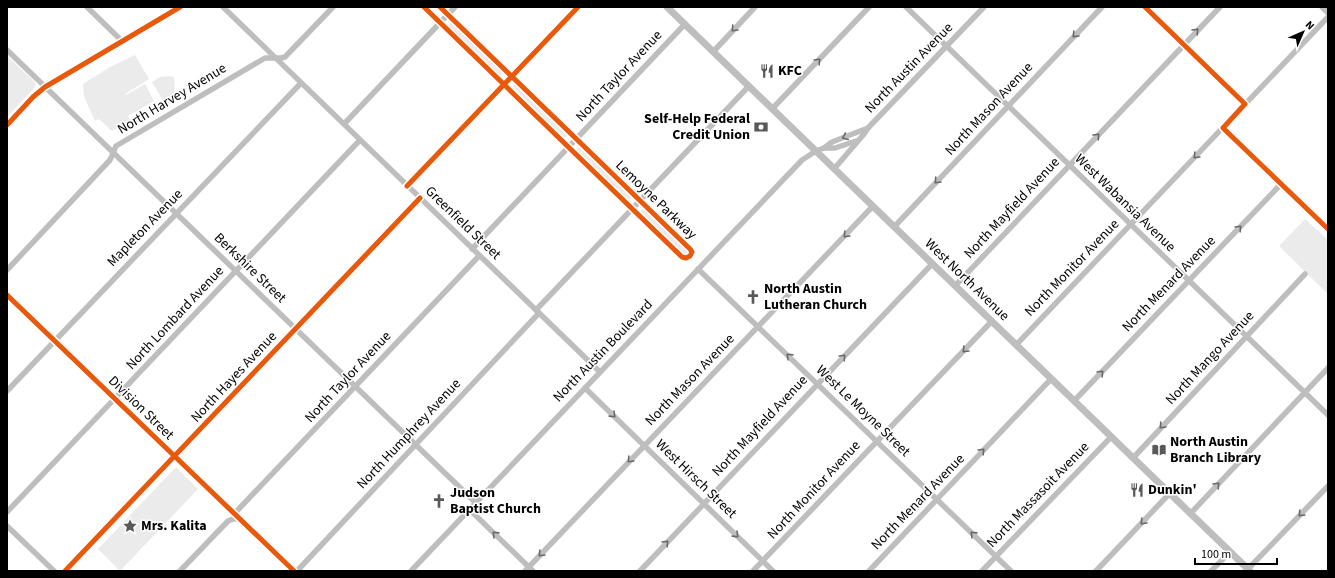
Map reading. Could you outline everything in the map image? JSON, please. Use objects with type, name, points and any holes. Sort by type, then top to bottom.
[{"type":"main road","name":"West North Avenue","points":[[667,7],[1249,570]]},
{"type":"street","points":[[87,7],[122,41]]},
{"type":"street","points":[[7,125],[33,97],[46,87],[180,7]]},
{"type":"street","name":"Greenfield Street","points":[[222,7],[600,372]]},
{"type":"street","name":"North Harvey Avenue","points":[[7,270],[110,160],[116,146],[265,58],[285,57],[333,7]]},
{"type":"street","name":"Lemoyne Parkway","points":[[424,7],[682,257],[686,258],[690,256],[692,252],[690,249],[440,7]]},
{"type":"street","points":[[344,124],[455,7]]},
{"type":"street","points":[[407,186],[578,7]]},
{"type":"street","points":[[713,52],[755,7]]},
{"type":"street","points":[[772,109],[870,7]]},
{"type":"street","name":"West Wabansia Avenue","points":[[906,7],[1328,415]]},
{"type":"street","name":"North Austin Avenue","points":[[834,169],[868,128],[984,7]]},
{"type":"street","name":"North Mason Avenue","points":[[894,227],[1102,7]]},
{"type":"street","points":[[1145,7],[1245,104]]},
{"type":"street","name":"North Mayfield Avenue","points":[[955,286],[1220,7]]},
{"type":"street","points":[[1322,7],[1328,13]]},
{"type":"street","name":"North Monitor Avenue","points":[[1016,345],[1328,17]]},
{"type":"street","name":"North Taylor Avenue","points":[[472,248],[685,24]]},
{"type":"street","name":"Berkshire Street","points":[[7,50],[476,502]]},
{"type":"street","name":"Mapleton Avenue","points":[[7,391],[301,83]]},
{"type":"street","name":"North Humphrey Avenue","points":[[295,571],[416,444],[633,208],[749,86]]},
{"type":"street","name":"North Austin Avenue","points":[[816,152],[832,142],[868,128]]},
{"type":"street","points":[[1223,128],[1328,229]]},
{"type":"street","name":"North Lombard Avenue","points":[[7,512],[360,140]]},
{"type":"street","name":"North Austin Avenue","points":[[824,148],[835,148],[858,140]]},
{"type":"street","name":"North Austin Boulevard","points":[[411,571],[802,160],[816,152]]},
{"type":"street","name":"North Menard Avenue","points":[[1074,401],[1281,184]]},
{"type":"street","name":"North Hayes Avenue","points":[[65,571],[420,198]]},
{"type":"street","name":"North Mason Avenue","points":[[529,570],[644,446],[873,206]]},
{"type":"street","name":"North Taylor Avenue","points":[[234,514],[479,256]]},
{"type":"street","name":"North Mayfield Avenue","points":[[640,571],[932,264]]},
{"type":"street","name":"West Le Moyne Street","points":[[698,269],[1011,571]]},
{"type":"street","name":"North Mango Avenue","points":[[1132,458],[1305,274]]},
{"type":"street","name":"Division Street","points":[[7,295],[239,519],[295,571]]},
{"type":"street","name":"North Monitor Avenue","points":[[754,571],[876,441],[992,321]]},
{"type":"street","points":[[1190,514],[1328,368]]},
{"type":"street","name":"North Menard Avenue","points":[[869,571],[1051,379]]},
{"type":"street","name":"West Hirsch Street","points":[[585,388],[773,571]]},
{"type":"street","name":"North Massasoit Avenue","points":[[982,571],[1111,436]]},
{"type":"street","points":[[1249,570],[1328,486]]},
{"type":"street","points":[[1096,571],[1170,493]]},
{"type":"street","points":[[469,509],[529,570]]},
{"type":"street","points":[[180,571],[228,520],[239,519]]},
{"type":"street","points":[[7,526],[54,571]]},
{"type":"street","points":[[1211,571],[1230,552]]},
{"type":"shaded area","points":[[452,21],[505,72],[500,77],[448,26]]},
{"type":"shaded area","points":[[135,55],[149,79],[125,94],[126,95],[145,84],[154,101],[128,116],[130,120],[112,131],[99,119],[95,121],[84,96],[83,84],[110,67]]},
{"type":"shaded area","points":[[7,56],[34,81],[36,85],[7,117]]},
{"type":"shaded area","points":[[160,77],[174,77],[175,87],[173,96],[169,102],[162,99],[152,82]]},
{"type":"shaded area","points":[[516,83],[568,134],[564,139],[512,88]]},
{"type":"shaded area","points":[[580,145],[633,196],[628,201],[576,150]]},
{"type":"shaded area","points":[[644,207],[689,251],[688,254],[684,254],[640,212]]},
{"type":"shaded area","points":[[1305,219],[1328,240],[1328,294],[1280,247],[1280,245]]},
{"type":"shaded area","points":[[176,467],[198,489],[120,571],[98,549]]},
{"type":"cycle path","points":[[7,125],[33,97],[45,87],[180,7]]},
{"type":"cycle path","points":[[424,7],[682,257],[686,258],[690,256],[692,252],[690,249],[440,7]]},
{"type":"cycle path","points":[[407,186],[578,7]]},
{"type":"cycle path","points":[[1145,7],[1245,104],[1223,128],[1328,229]]},
{"type":"cycle path","points":[[65,571],[420,198]]},
{"type":"cycle path","points":[[7,295],[294,571]]},
{"type":"place","name":"KFC","points":[[767,71]]},
{"type":"place","name":"Self-Help Federal Credit Union","points":[[761,127]]},
{"type":"place","name":"North Austin Lutheran Church","points":[[753,297]]},
{"type":"place","name":"North Austin Branch Library","points":[[1159,450]]},
{"type":"place","name":"Dunkin'","points":[[1137,490]]},
{"type":"place","name":"Judson Baptist Church","points":[[439,501]]},
{"type":"place","name":"Mrs. Kalita","points":[[130,526]]}]
